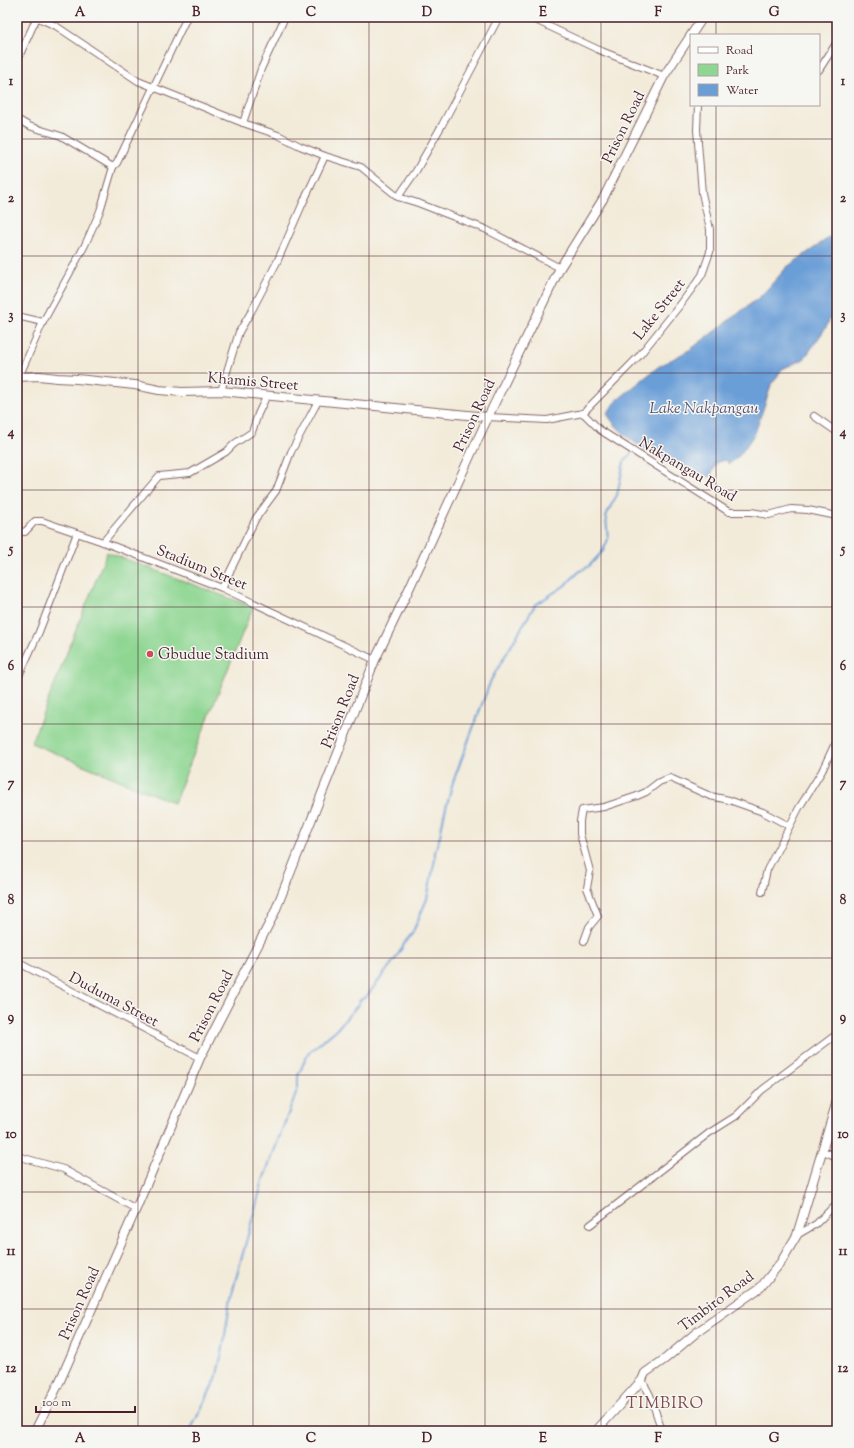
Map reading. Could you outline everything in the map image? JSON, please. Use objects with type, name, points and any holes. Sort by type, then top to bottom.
[{"type":"street","points":[[17,61],[37,17],[56,26],[138,81],[243,123],[278,134],[300,146],[325,156],[361,167],[398,197],[418,203],[484,229],[560,268]]},
{"type":"street","points":[[18,377],[43,322],[85,245],[100,211],[113,167],[117,163],[187,17]]},
{"type":"street","points":[[243,123],[261,69],[285,17]]},
{"type":"street","points":[[398,197],[416,171],[442,125],[499,17]]},
{"type":"street","points":[[529,17],[599,50],[664,76]]},
{"type":"street","name":"Prison Road","points":[[693,34],[703,17]]},
{"type":"street","name":"Prison Road","points":[[36,1431],[59,1383],[136,1209],[200,1058],[274,914],[374,660],[409,589],[488,417],[560,268],[603,199],[664,76],[689,42]]},
{"type":"street","points":[[820,68],[837,42]]},
{"type":"street","name":"Lake Street","points":[[583,413],[639,356],[702,275],[710,252],[710,229],[702,193],[697,130],[698,106]]},
{"type":"street","points":[[17,119],[29,126],[62,136],[113,167]]},
{"type":"street","points":[[221,391],[239,332],[277,262],[325,156]]},
{"type":"street","points":[[17,316],[43,322]]},
{"type":"street","name":"Khamis Street","points":[[18,377],[39,376],[77,379],[182,392],[221,391],[318,401],[390,406],[488,417]]},
{"type":"street","points":[[103,542],[159,476],[190,473],[226,452],[234,444],[252,432],[258,414],[267,395]]},
{"type":"street","points":[[222,588],[256,518],[276,491],[291,452],[318,401]]},
{"type":"street","points":[[488,417],[546,420],[583,413]]},
{"type":"street","name":"Nakpangau Road","points":[[583,413],[600,430],[729,512],[750,512],[769,515],[791,509],[808,510],[837,516]]},
{"type":"street","points":[[814,416],[837,432]]},
{"type":"street","name":"Stadium Street","points":[[17,531],[25,532],[35,521],[42,521],[103,542],[222,588],[374,660]]},
{"type":"street","points":[[17,680],[39,632],[77,533]]},
{"type":"street","points":[[762,892],[767,870],[789,826],[822,771],[837,739]]},
{"type":"street","points":[[584,941],[589,927],[598,916],[587,888],[590,871],[580,834],[582,810],[604,807],[637,796],[646,792],[659,782],[670,778],[710,796],[729,800],[763,812],[789,826]]},
{"type":"street","name":"Duduma Street","points":[[17,962],[200,1058]]},
{"type":"street","points":[[590,1225],[709,1133],[736,1116],[762,1090],[837,1034]]},
{"type":"street","name":"Timbiro Road","points":[[596,1431],[642,1380],[645,1373],[665,1359],[697,1332],[761,1287],[781,1262],[797,1235],[837,1101]]},
{"type":"street","points":[[823,1151],[837,1157]]},
{"type":"street","points":[[17,1156],[63,1169],[136,1209]]},
{"type":"street","points":[[797,1235],[816,1224],[837,1203]]},
{"type":"street","points":[[642,1380],[650,1395],[662,1431]]},
{"type":"green space","name":"Gbudue Stadium","points":[[107,552],[253,607],[174,803],[31,743]]},
{"type":"water","name":"Lake Nakpangau","points":[[837,232],[837,305],[834,308],[827,326],[804,359],[782,369],[771,386],[755,433],[740,455],[729,464],[726,460],[717,462],[710,477],[667,461],[653,454],[627,437],[616,426],[607,414],[615,402],[658,367],[691,349],[761,296],[787,267]]},
{"type":"waterway","points":[[190,1431],[216,1379],[223,1348],[231,1297],[263,1180],[298,1088],[298,1076],[308,1053],[336,1030],[357,1006],[360,1000],[366,997],[396,958],[407,939],[412,934],[427,899],[435,852],[453,782],[491,680],[535,605],[564,586],[580,571],[589,566],[603,551],[608,539],[606,517],[617,495],[624,462],[632,452]]},
{"type":"place","name":"Gbudue Stadium","points":[[150,654]]},
{"type":"district","name":"TIMBIRO","points":[[665,1402]]}]
